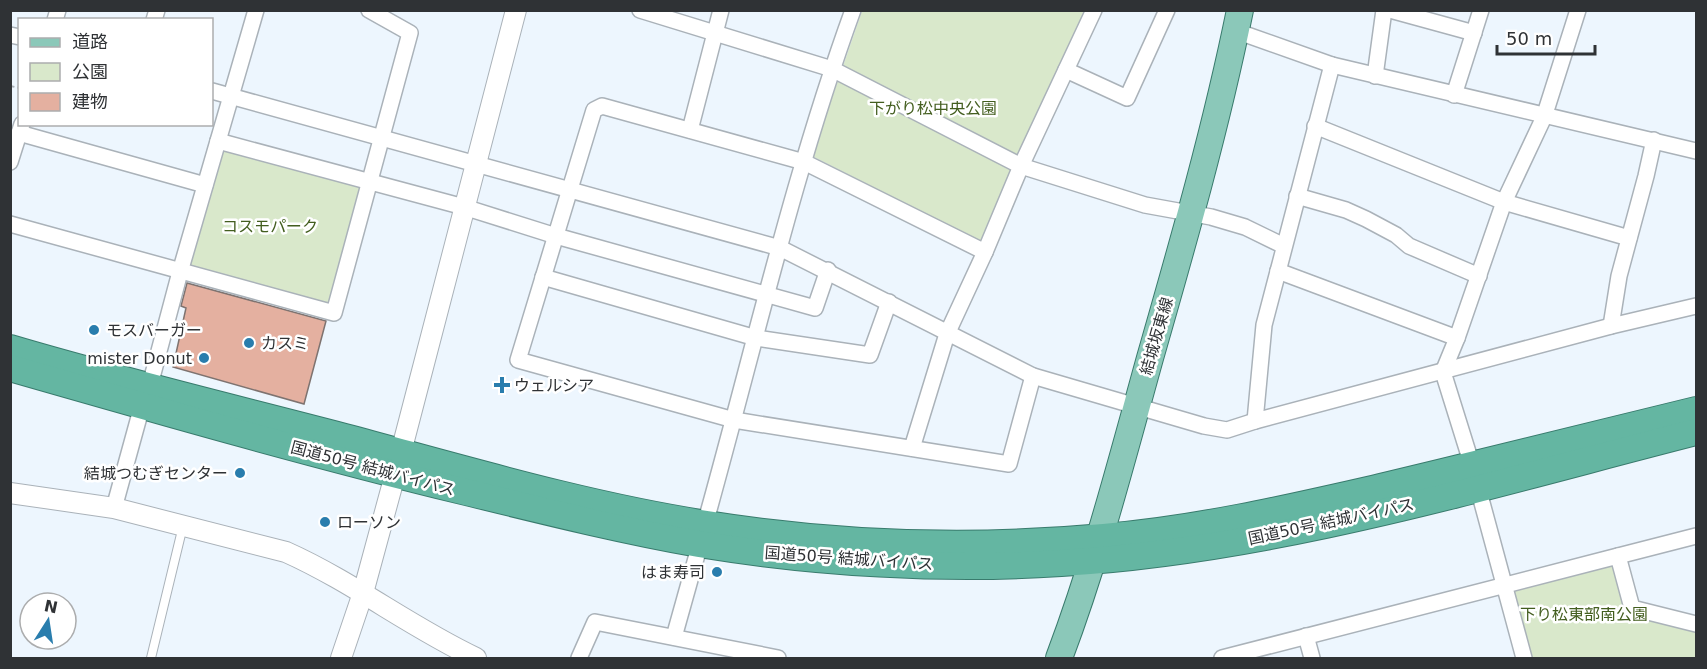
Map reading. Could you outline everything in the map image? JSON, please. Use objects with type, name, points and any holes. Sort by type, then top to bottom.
[{"type":"highway","name":"国道50号 結城バイパス","points":[[10,348],[146,396]]},
{"type":"highway","name":"国道50号 結城バイパス","points":[[10,368],[146,396],[398,464],[585,521],[702,534],[791,556],[889,564],[989,566],[1096,549],[1185,550],[1260,537],[1344,520],[1475,477],[1696,410]]},
{"type":"highway","name":"国道50号 結城バイパス","points":[[1475,477],[1696,432]]},
{"type":"main road","name":"結城坂東線","points":[[1059,658],[1096,549],[1137,406],[1190,214],[1238,21]]},
{"type":"street","points":[[114,508],[256,10]]},
{"type":"street","points":[[10,224],[334,313],[410,33],[369,10]]},
{"type":"street","points":[[341,658],[363,593],[398,464],[516,10]]},
{"type":"street","points":[[640,10],[832,69],[1021,166],[1145,205],[1211,217],[1245,227],[1284,246]]},
{"type":"street","points":[[690,130],[721,10]]},
{"type":"street","points":[[674,637],[804,162],[832,69],[853,10]]},
{"type":"street","points":[[912,448],[947,334],[1021,166],[1094,10]]},
{"type":"street","points":[[1066,70],[1127,98],[1167,10]]},
{"type":"street","points":[[1375,76],[1384,10]]},
{"type":"street","points":[[1390,10],[1474,33]]},
{"type":"street","points":[[1455,95],[1481,10]]},
{"type":"street","points":[[1524,658],[1475,477],[1443,372],[1504,202],[1544,117],[1578,10]]},
{"type":"street","points":[[1238,21],[1332,65],[1544,117],[1696,151]]},
{"type":"street","points":[[1256,421],[1264,325],[1332,65]]},
{"type":"street","points":[[213,91],[780,248],[828,270],[947,334],[1033,376],[1204,426],[1227,430],[1611,326],[1696,306]]},
{"type":"street","points":[[984,252],[804,162],[602,106],[594,110],[518,360],[734,420],[1009,464],[1033,376]]},
{"type":"street","points":[[1315,126],[1504,202],[1629,238]]},
{"type":"street","points":[[10,162],[21,129],[205,185]]},
{"type":"street","points":[[1611,326],[1619,276],[1654,140]]},
{"type":"street","points":[[218,141],[464,207],[556,236],[815,308],[828,270]]},
{"type":"street","points":[[1297,196],[1346,210],[1396,235],[1409,246],[1479,276]]},
{"type":"street","points":[[1278,271],[1457,338]]},
{"type":"street","points":[[543,277],[756,339],[870,355],[889,302]]},
{"type":"street","points":[[10,493],[114,508],[286,552],[309,562],[363,593],[417,628],[476,658]]},
{"type":"street","points":[[1222,658],[1692,539]]},
{"type":"street","points":[[1618,556],[1632,608],[1696,624]]},
{"type":"street","points":[[579,658],[595,622],[778,658]]},
{"type":"street","points":[[1306,636],[1312,658]]},
{"type":"lane","points":[[151,658],[183,524]]},
{"type":"green space","name":"下がり松中央公園","points":[[862,11],[1086,11],[981,242],[812,156]]},
{"type":"green space","name":"コスモパーク","points":[[221,146],[364,185],[332,310],[185,269]]},
{"type":"green space","name":"下り松東部南公園","points":[[1615,561],[1629,613],[1696,631],[1696,658],[1529,658],[1509,588]]},
{"type":"building","name":"カスミ","points":[[187,283],[326,321],[304,404],[173,367],[186,308],[181,306]]},
{"type":"place","name":"モスバーガー","points":[[94,330]]},
{"type":"place","name":"カスミ","points":[[249,343]]},
{"type":"place","name":"mister Donut","points":[[204,358]]},
{"type":"place","name":"ウェルシア","points":[[502,385]]},
{"type":"place","name":"結城つむぎセンター","points":[[240,473]]},
{"type":"place","name":"ローソン","points":[[325,522]]},
{"type":"place","name":"はま寿司","points":[[717,572]]}]
